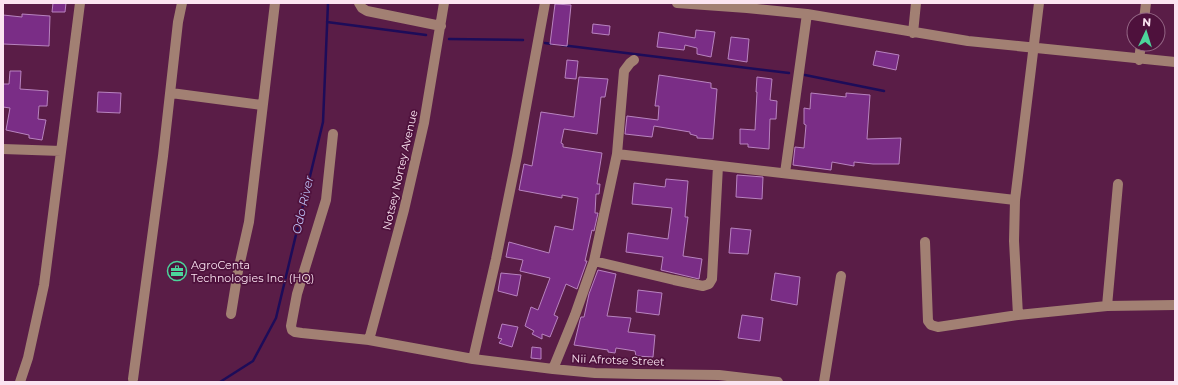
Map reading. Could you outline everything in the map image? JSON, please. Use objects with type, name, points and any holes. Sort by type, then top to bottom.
[{"type":"street","points":[[20,382],[28,358],[44,284],[80,3]]},
{"type":"street","points":[[133,379],[171,93],[178,22],[182,3]]},
{"type":"street","points":[[231,314],[238,271],[249,222],[275,3]]},
{"type":"street","points":[[359,3],[362,8],[367,11],[440,26]]},
{"type":"street","name":"Notsey Nortey Avenue","points":[[369,340],[404,210],[424,123],[444,3]]},
{"type":"street","points":[[473,359],[496,260],[516,163],[545,3]]},
{"type":"street","points":[[677,3],[807,14],[913,33],[968,41],[1033,47],[1139,60],[1175,62]]},
{"type":"street","points":[[913,33],[916,3]]},
{"type":"street","points":[[1018,315],[1014,241],[1015,200],[1039,3]]},
{"type":"street","points":[[785,173],[807,14]]},
{"type":"street","points":[[1139,60],[1140,52]]},
{"type":"street","points":[[553,369],[575,315],[594,261],[617,154],[624,71],[630,62],[634,60]]},
{"type":"street","points":[[171,93],[262,105]]},
{"type":"street","name":"Nii Afrotse Street","points":[[333,134],[326,200],[297,294],[292,326],[292,330],[295,332],[369,340],[473,359],[637,378],[719,374],[778,382]]},
{"type":"street","points":[[3,149],[61,151]]},
{"type":"street","points":[[617,154],[1015,200]]},
{"type":"street","points":[[594,261],[703,286],[709,284],[712,279],[718,166]]},
{"type":"street","points":[[1107,306],[1118,184]]},
{"type":"street","points":[[925,242],[928,322],[931,325],[938,327],[1018,315],[1107,306],[1175,305]]},
{"type":"street","points":[[824,382],[841,276]]},
{"type":"building","points":[[53,3],[66,3],[65,12],[52,12]]},
{"type":"building","points":[[555,4],[571,5],[567,46],[550,44]]},
{"type":"building","points":[[22,14],[50,16],[49,46],[3,44],[3,15],[22,17]]},
{"type":"building","points":[[593,24],[610,26],[609,35],[592,33]]},
{"type":"building","points":[[696,30],[715,32],[711,57],[697,54],[697,48],[685,45],[684,50],[657,47],[659,32],[695,38]]},
{"type":"building","points":[[731,37],[749,39],[747,62],[728,59]]},
{"type":"building","points":[[876,51],[899,55],[896,70],[873,65]]},
{"type":"building","points":[[567,60],[578,61],[576,79],[565,78]]},
{"type":"building","points":[[10,71],[21,71],[20,89],[48,91],[47,106],[39,106],[38,119],[46,120],[42,140],[29,138],[29,135],[6,130],[10,108],[3,107],[3,84],[9,84]]},
{"type":"building","points":[[659,75],[711,83],[711,88],[717,89],[713,139],[697,138],[697,136],[690,134],[690,132],[654,126],[652,137],[625,134],[627,116],[658,120],[659,106],[655,106]]},
{"type":"building","points":[[579,77],[608,79],[605,97],[601,97],[597,134],[564,129],[561,143],[563,144],[563,147],[602,153],[597,184],[600,184],[599,194],[596,194],[595,213],[598,213],[594,231],[592,230],[585,261],[587,261],[577,289],[566,284],[554,315],[558,317],[550,337],[542,334],[542,339],[532,334],[534,331],[525,326],[531,307],[538,310],[550,278],[520,271],[523,260],[506,257],[509,242],[549,253],[555,226],[573,230],[578,198],[562,195],[562,198],[519,190],[524,164],[532,166],[541,112],[574,117]]},
{"type":"building","points":[[757,77],[772,79],[770,100],[777,101],[776,119],[770,119],[769,149],[748,147],[748,144],[740,144],[740,129],[755,130]]},
{"type":"building","points":[[98,92],[121,93],[120,113],[97,112]]},
{"type":"building","points":[[811,93],[846,97],[846,93],[870,95],[867,139],[901,138],[899,164],[854,162],[854,166],[832,162],[831,170],[793,165],[795,147],[804,148],[806,125],[804,124],[804,108],[810,109]]},
{"type":"building","points":[[737,175],[763,177],[762,199],[736,197]]},
{"type":"building","points":[[666,179],[688,181],[685,217],[688,217],[683,256],[702,259],[699,279],[661,270],[663,257],[626,252],[628,233],[668,239],[672,208],[632,204],[634,183],[665,187]]},
{"type":"building","points":[[731,228],[751,230],[748,254],[729,253]]},
{"type":"building","points":[[598,270],[616,274],[607,316],[631,318],[628,332],[655,335],[653,357],[636,356],[635,351],[616,348],[615,353],[608,352],[608,350],[574,345],[580,320],[581,317],[584,317],[589,294]]},
{"type":"building","points":[[501,273],[521,275],[517,296],[498,291]]},
{"type":"building","points":[[775,273],[800,277],[797,305],[771,300]]},
{"type":"building","points":[[638,290],[662,293],[659,315],[636,312]]},
{"type":"building","points":[[742,315],[763,318],[760,341],[738,338]]},
{"type":"building","points":[[502,324],[518,327],[512,347],[499,343],[502,339],[498,338]]},
{"type":"building","points":[[532,347],[541,348],[541,359],[531,358]]},
{"type":"waterway","name":"Odo River","points":[[220,382],[253,361],[276,318],[323,122],[328,3]]},
{"type":"waterway","points":[[327,22],[426,35]]},
{"type":"waterway","points":[[449,39],[523,40]]},
{"type":"waterway","points":[[545,43],[552,44]]},
{"type":"waterway","points":[[561,45],[789,73]]},
{"type":"waterway","points":[[805,75],[884,91]]},
{"type":"place","name":"AgroCenta Technologies Inc. (HQ)","points":[[177,271]]}]
